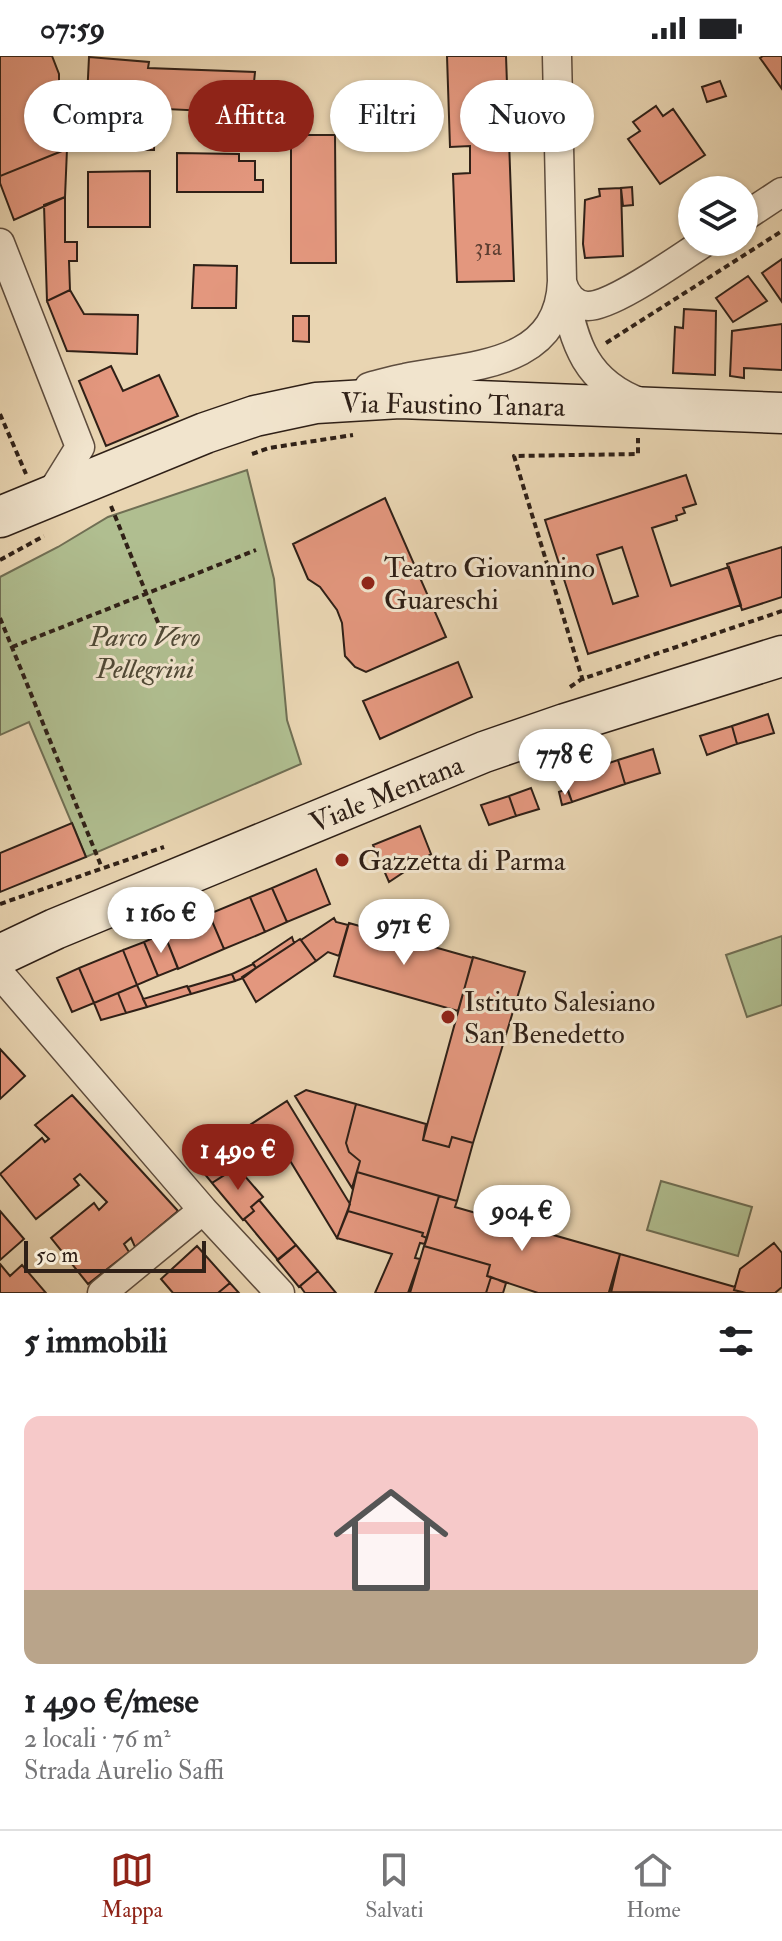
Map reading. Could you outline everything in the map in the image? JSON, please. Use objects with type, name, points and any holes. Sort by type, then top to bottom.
[{"type":"main road","name":"Via Faustino Tanara","points":[[34,512],[218,428],[304,405],[400,398],[782,413]]},
{"type":"main road","name":"Viale Mentana","points":[[0,955],[55,929],[484,752],[782,656]]},
{"type":"street","points":[[537,337],[556,316],[562,281],[557,56]]},
{"type":"street","points":[[758,208],[782,192]]},
{"type":"street","points":[[0,243],[80,447],[34,512]]},
{"type":"street","points":[[304,405],[406,378],[489,364],[517,353],[556,323],[634,288],[683,256]]},
{"type":"street","points":[[562,281],[566,293],[577,303],[587,306],[601,303]]},
{"type":"street","points":[[562,281],[584,359],[595,375],[624,396],[652,408]]},
{"type":"street","points":[[0,974],[203,1210],[280,1293]]},
{"type":"street","points":[[102,1293],[203,1210]]},
{"type":"path","points":[[604,345],[782,231]]},
{"type":"path","points":[[595,714],[514,456],[638,454],[652,408]]},
{"type":"path","points":[[0,414],[28,479],[34,512],[0,560]]},
{"type":"path","points":[[241,457],[269,448],[355,435]]},
{"type":"path","points":[[109,500],[161,630]]},
{"type":"path","points":[[12,647],[256,550]]},
{"type":"path","points":[[0,618],[102,868]]},
{"type":"green space","name":"Parco Vero Pellegrini","points":[[247,470],[274,579],[287,720],[301,764],[86,857],[29,722],[0,735],[0,577],[108,517]]},
{"type":"green space","points":[[782,936],[782,1005],[747,1017],[726,955]]},
{"type":"green space","points":[[661,1181],[752,1207],[738,1256],[647,1230]]},
{"type":"building","points":[[0,56],[52,56],[59,80],[24,80],[24,152],[60,152],[0,176]]},
{"type":"building","points":[[447,56],[506,56],[507,80],[460,80],[460,146],[450,147]]},
{"type":"building","points":[[782,56],[782,89],[760,58]]},
{"type":"building","points":[[89,57],[149,62],[148,68],[255,72],[254,80],[188,80],[188,110],[172,109],[172,80],[88,80]]},
{"type":"building","points":[[720,81],[726,96],[707,102],[702,87]]},
{"type":"building","points":[[656,106],[663,116],[673,109],[705,155],[660,184],[628,139],[640,131],[633,122]]},
{"type":"building","points":[[314,135],[330,135],[330,152],[335,152],[336,263],[291,263],[291,152],[314,152]]},
{"type":"building","points":[[60,152],[67,152],[65,197],[14,220],[0,176]]},
{"type":"building","points":[[470,152],[509,152],[514,281],[457,282],[453,174],[470,173]]},
{"type":"building","points":[[177,153],[239,154],[239,161],[255,161],[255,180],[263,180],[263,192],[177,192]]},
{"type":"building","points":[[150,171],[150,227],[88,227],[88,172]]},
{"type":"building","points":[[632,187],[633,205],[623,206],[621,188]]},
{"type":"building","points":[[621,188],[623,256],[585,258],[585,200],[600,196],[599,189]]},
{"type":"building","points":[[65,197],[65,242],[77,242],[77,261],[69,261],[70,290],[47,301],[44,205]]},
{"type":"building","points":[[782,259],[782,302],[762,273]]},
{"type":"building","points":[[194,265],[237,266],[236,308],[192,308]]},
{"type":"building","points":[[748,276],[767,301],[733,322],[716,298]]},
{"type":"building","points":[[70,290],[84,314],[138,315],[137,354],[67,351],[47,301]]},
{"type":"building","points":[[684,309],[716,311],[715,375],[673,373],[675,327],[683,328]]},
{"type":"building","points":[[293,316],[309,316],[309,342],[293,341]]},
{"type":"building","points":[[782,324],[782,370],[744,368],[744,378],[730,376],[732,331]]},
{"type":"building","points":[[111,366],[123,391],[159,375],[178,416],[106,446],[79,381]]},
{"type":"building","points":[[686,475],[696,504],[683,508],[685,513],[676,516],[677,520],[652,528],[671,586],[729,567],[741,605],[588,654],[545,520]],"holes":[[[622,547],[638,596],[613,604],[597,555]]]},
{"type":"building","name":"Teatro Giovannino Guareschi","points":[[385,498],[446,637],[366,672],[355,667],[345,656],[342,623],[337,610],[320,587],[308,579],[293,544]]},
{"type":"building","points":[[782,547],[782,597],[742,610],[727,564]]},
{"type":"building","points":[[458,662],[472,697],[380,739],[363,701]]},
{"type":"building","points":[[768,714],[774,733],[737,744],[732,726]]},
{"type":"building","points":[[732,726],[737,744],[707,755],[700,736]]},
{"type":"building","points":[[653,749],[660,773],[625,784],[618,760]]},
{"type":"building","points":[[618,760],[625,784],[572,802],[564,778]]},
{"type":"building","points":[[531,788],[539,809],[516,816],[509,796]]},
{"type":"building","points":[[567,789],[572,802],[562,805],[559,792]]},
{"type":"building","points":[[509,796],[516,816],[489,825],[481,805]]},
{"type":"building","points":[[72,823],[86,857],[0,892],[0,853]]},
{"type":"building","points":[[420,826],[431,854],[389,882],[373,845]]},
{"type":"building","points":[[316,869],[330,904],[287,922],[272,888]]},
{"type":"building","points":[[272,888],[287,922],[265,932],[250,897]]},
{"type":"building","points":[[250,897],[265,932],[224,949],[209,914]]},
{"type":"building","points":[[209,914],[224,949],[178,969],[164,933]]},
{"type":"building","points":[[334,918],[336,922],[348,925],[339,956],[328,952],[316,961],[301,940]]},
{"type":"building","points":[[349,923],[473,958],[458,1011],[334,976]]},
{"type":"building","points":[[164,933],[178,968],[158,976],[144,942]]},
{"type":"building","points":[[292,937],[294,943],[256,968],[253,963]]},
{"type":"building","points":[[300,939],[316,961],[256,1002],[242,977]]},
{"type":"building","points":[[144,942],[158,976],[137,985],[123,950]]},
{"type":"building","points":[[123,950],[137,985],[94,1003],[79,968]]},
{"type":"building","points":[[473,957],[525,972],[473,1143],[452,1137],[449,1147],[423,1140]]},
{"type":"building","points":[[253,964],[256,968],[235,981],[232,974]]},
{"type":"building","points":[[79,968],[94,1003],[72,1012],[57,978]]},
{"type":"building","points":[[232,974],[235,981],[191,994],[188,987]]},
{"type":"building","points":[[137,985],[147,1007],[126,1013],[118,993]]},
{"type":"building","points":[[187,986],[191,994],[147,1007],[143,999]]},
{"type":"building","points":[[118,993],[126,1013],[101,1020],[94,1003]]},
{"type":"building","points":[[0,1049],[25,1076],[0,1099]]},
{"type":"building","points":[[306,1090],[356,1104],[346,1143],[349,1152],[360,1161],[352,1188],[295,1096]]},
{"type":"building","points":[[72,1095],[178,1211],[135,1247],[131,1238],[124,1244],[129,1252],[88,1284],[51,1238],[94,1203],[99,1210],[107,1202],[80,1174],[74,1179],[79,1185],[36,1219],[0,1174],[42,1138],[45,1142],[49,1139],[35,1125]]},
{"type":"building","points":[[287,1101],[350,1204],[337,1238],[278,1141],[212,1183],[194,1161]]},
{"type":"building","points":[[356,1104],[426,1124],[423,1140],[449,1147],[452,1137],[473,1143],[457,1201],[357,1172],[360,1161],[349,1152],[346,1143]]},
{"type":"building","points":[[237,1167],[263,1197],[251,1207],[254,1211],[243,1220],[212,1183]]},
{"type":"building","points":[[357,1172],[439,1196],[427,1238],[422,1236],[423,1233],[348,1211]]},
{"type":"building","points":[[439,1196],[457,1201],[455,1207],[620,1254],[611,1293],[538,1293],[487,1276],[490,1265],[424,1246]]},
{"type":"building","points":[[259,1200],[296,1245],[278,1260],[244,1219],[254,1211],[251,1207]]},
{"type":"building","points":[[0,1211],[24,1239],[0,1260]]},
{"type":"building","points":[[348,1211],[423,1233],[422,1236],[427,1238],[425,1244],[420,1243],[415,1258],[420,1259],[408,1293],[375,1293],[392,1254],[337,1238]]},
{"type":"building","points":[[774,1243],[782,1253],[782,1287],[775,1293],[734,1290],[740,1269]]},
{"type":"building","points":[[296,1245],[318,1271],[299,1287],[277,1260]]},
{"type":"building","points":[[197,1246],[230,1283],[218,1293],[173,1293],[161,1279]]},
{"type":"building","points":[[424,1246],[490,1265],[487,1276],[491,1277],[486,1293],[410,1293]]},
{"type":"building","points":[[620,1254],[735,1287],[734,1290],[746,1293],[609,1292]]},
{"type":"building","points":[[0,1264],[10,1276],[22,1265],[46,1293],[0,1293]]},
{"type":"building","points":[[318,1271],[336,1293],[305,1293],[300,1286]]},
{"type":"building","points":[[491,1277],[506,1283],[503,1293],[486,1293]]},
{"type":"building","points":[[230,1283],[239,1293],[218,1293]]},
{"type":"place","name":"Teatro Giovannino Guareschi","points":[[368,583]]},
{"type":"place","name":"Gazzetta di Parma","points":[[342,860]]},
{"type":"place","name":"Istituto Salesiano San Benedetto","points":[[448,1017]]}]
